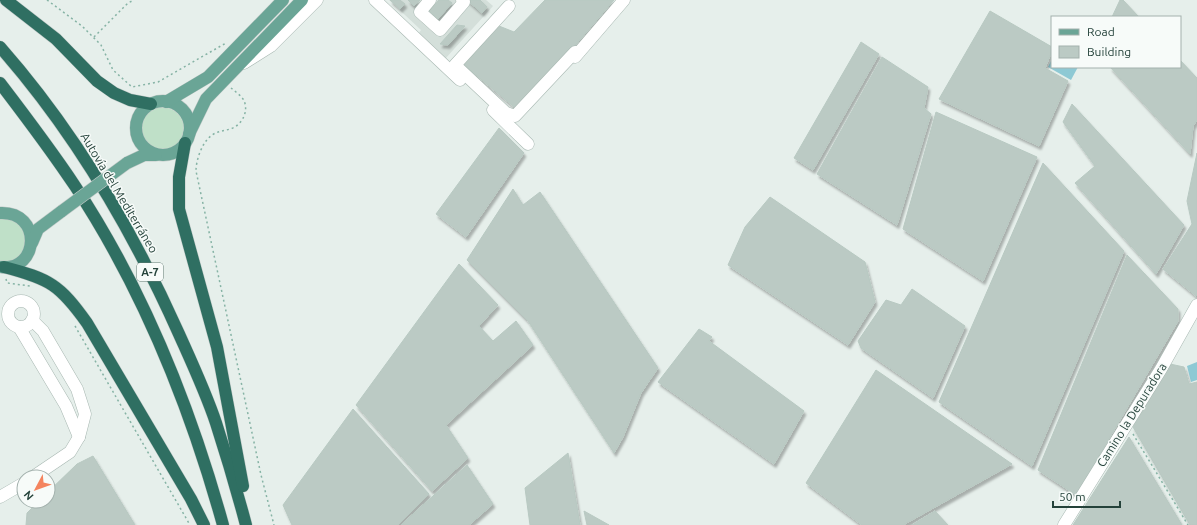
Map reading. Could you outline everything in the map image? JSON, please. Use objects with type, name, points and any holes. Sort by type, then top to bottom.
[{"type":"highway","points":[[6,0],[56,39],[97,81],[114,94],[130,100],[151,104]]},
{"type":"highway","name":"Autovía del Mediterráneo","points":[[0,47],[57,120],[94,175],[138,248],[166,304],[196,372],[218,429],[246,525]]},
{"type":"highway","name":"A-7","points":[[0,83],[39,134],[75,187],[118,259],[142,307],[175,380],[194,430],[222,525]]},
{"type":"highway","points":[[187,139],[178,177],[179,209],[217,347],[250,525]]},
{"type":"highway","points":[[2,267],[46,280],[60,290],[74,304],[87,323],[187,492],[204,525]]},
{"type":"main road","points":[[166,102],[208,77],[284,0]]},
{"type":"main road","points":[[2,267],[13,266],[25,258],[30,251],[38,229],[130,162],[144,155],[174,153],[187,139],[206,99],[302,0]]},
{"type":"main road","points":[[130,162],[138,148],[137,121],[144,108],[151,104],[166,102],[174,104],[184,113],[190,125],[187,139]]},
{"type":"main road","points":[[137,136],[145,149],[159,155]]},
{"type":"main road","points":[[0,213],[10,213],[34,221],[48,221]]},
{"type":"main road","points":[[18,216],[28,228],[32,243]]},
{"type":"street","points":[[236,68],[271,46],[317,0]]},
{"type":"street","points":[[375,0],[528,144]]},
{"type":"street","points":[[430,0],[420,12],[440,30],[464,2],[462,0]]},
{"type":"street","points":[[522,112],[526,115],[624,0]]},
{"type":"street","points":[[509,5],[455,64],[506,113],[515,116],[575,52],[579,52]]},
{"type":"street","points":[[19,327],[27,326],[32,320],[33,312],[26,303],[17,302],[10,307],[4,308],[11,323],[19,327],[66,406],[79,437]]},
{"type":"street","name":"Camino la Depuradora","points":[[1064,525],[1161,369],[1197,305]]},
{"type":"street","points":[[32,320],[43,331],[77,389],[85,414],[79,437],[70,452],[45,469]]},
{"type":"street","points":[[0,498],[16,488]]},
{"type":"path","points":[[47,0],[82,26],[94,37],[101,45],[113,70],[132,87],[158,82],[227,42]]},
{"type":"path","points":[[94,37],[128,2],[134,0]]},
{"type":"path","points":[[224,81],[242,99],[246,113],[240,122],[231,129],[220,131],[211,136],[196,160],[196,171],[260,475],[274,525]]},
{"type":"path","points":[[2,267],[7,283],[35,287]]},
{"type":"path","points":[[72,320],[190,525]]},
{"type":"path","points":[[1127,424],[1188,525]]},
{"type":"shaded area","points":[[389,0],[486,0],[493,6],[445,59],[419,33],[421,30]]},
{"type":"green space","points":[[158,107],[166,107],[178,113],[184,125],[184,133],[178,145],[166,151],[158,151],[146,145],[140,133],[140,125],[146,113]]},
{"type":"green space","points":[[5,217],[19,223],[27,236],[21,258],[0,264],[0,218]]},
{"type":"water","points":[[1051,61],[1051,68],[1077,68],[1071,80],[1048,67]]},
{"type":"water","points":[[1197,362],[1197,380],[1191,382],[1187,366]]},
{"type":"building","points":[[390,0],[400,0],[405,4],[400,9]]},
{"type":"building","points":[[408,0],[420,0],[414,6]]},
{"type":"building","points":[[439,0],[448,0],[452,3],[438,19],[429,11]]},
{"type":"building","points":[[467,0],[480,0],[487,7],[482,13]]},
{"type":"building","points":[[545,0],[614,0],[519,111],[464,65],[499,26],[514,32]]},
{"type":"building","points":[[1120,0],[1123,0],[1138,16],[1112,16]]},
{"type":"building","points":[[990,11],[1051,46],[1051,53],[1045,68],[1068,81],[1039,146],[939,99]]},
{"type":"building","points":[[457,25],[465,26],[448,45],[440,44]]},
{"type":"building","points":[[861,42],[879,54],[813,170],[794,158]]},
{"type":"building","points":[[882,57],[928,87],[924,108],[931,114],[897,225],[817,174]]},
{"type":"building","points":[[1181,61],[1197,78],[1197,120],[1193,126],[1190,154],[1111,68],[1181,68]]},
{"type":"building","points":[[1072,104],[1184,225],[1156,274],[1075,183],[1095,166],[1063,122]]},
{"type":"building","points":[[936,112],[1037,157],[983,281],[903,229]]},
{"type":"building","points":[[499,128],[524,153],[466,237],[436,214]]},
{"type":"building","points":[[1197,153],[1196,296],[1163,269],[1192,224],[1187,201]]},
{"type":"building","points":[[1043,163],[1124,251],[1032,466],[939,402]]},
{"type":"building","points":[[513,189],[523,205],[540,192],[658,368],[641,393],[623,437],[614,453],[528,321],[467,260]]},
{"type":"building","points":[[770,197],[865,262],[875,302],[848,345],[728,265],[745,227]]},
{"type":"building","points":[[1127,255],[1178,309],[1178,321],[1076,495],[1038,470]]},
{"type":"building","points":[[459,264],[498,305],[479,326],[493,341],[516,321],[533,345],[446,425],[468,458],[432,491],[356,405]]},
{"type":"building","points":[[912,289],[965,326],[933,398],[861,348],[858,341],[886,300],[901,305]]},
{"type":"building","points":[[699,329],[712,337],[709,341],[804,411],[774,464],[658,382]]},
{"type":"building","points":[[1170,364],[1184,367],[1189,384],[1197,382],[1197,525],[1190,525],[1133,427]]},
{"type":"building","points":[[876,370],[1012,464],[903,525],[862,525],[806,483]]},
{"type":"building","points":[[353,409],[429,494],[398,525],[292,525],[283,505]]},
{"type":"building","points":[[1129,437],[1182,525],[1073,525]]},
{"type":"building","points":[[568,453],[580,525],[530,525],[525,488]]},
{"type":"building","points":[[93,456],[135,525],[26,525],[27,513],[31,509],[56,509],[56,484],[77,464]]},
{"type":"building","points":[[467,465],[493,504],[469,525],[401,525]]},
{"type":"building","points":[[584,511],[609,525],[587,525]]},
{"type":"building","points":[[935,511],[948,525],[912,525]]}]
